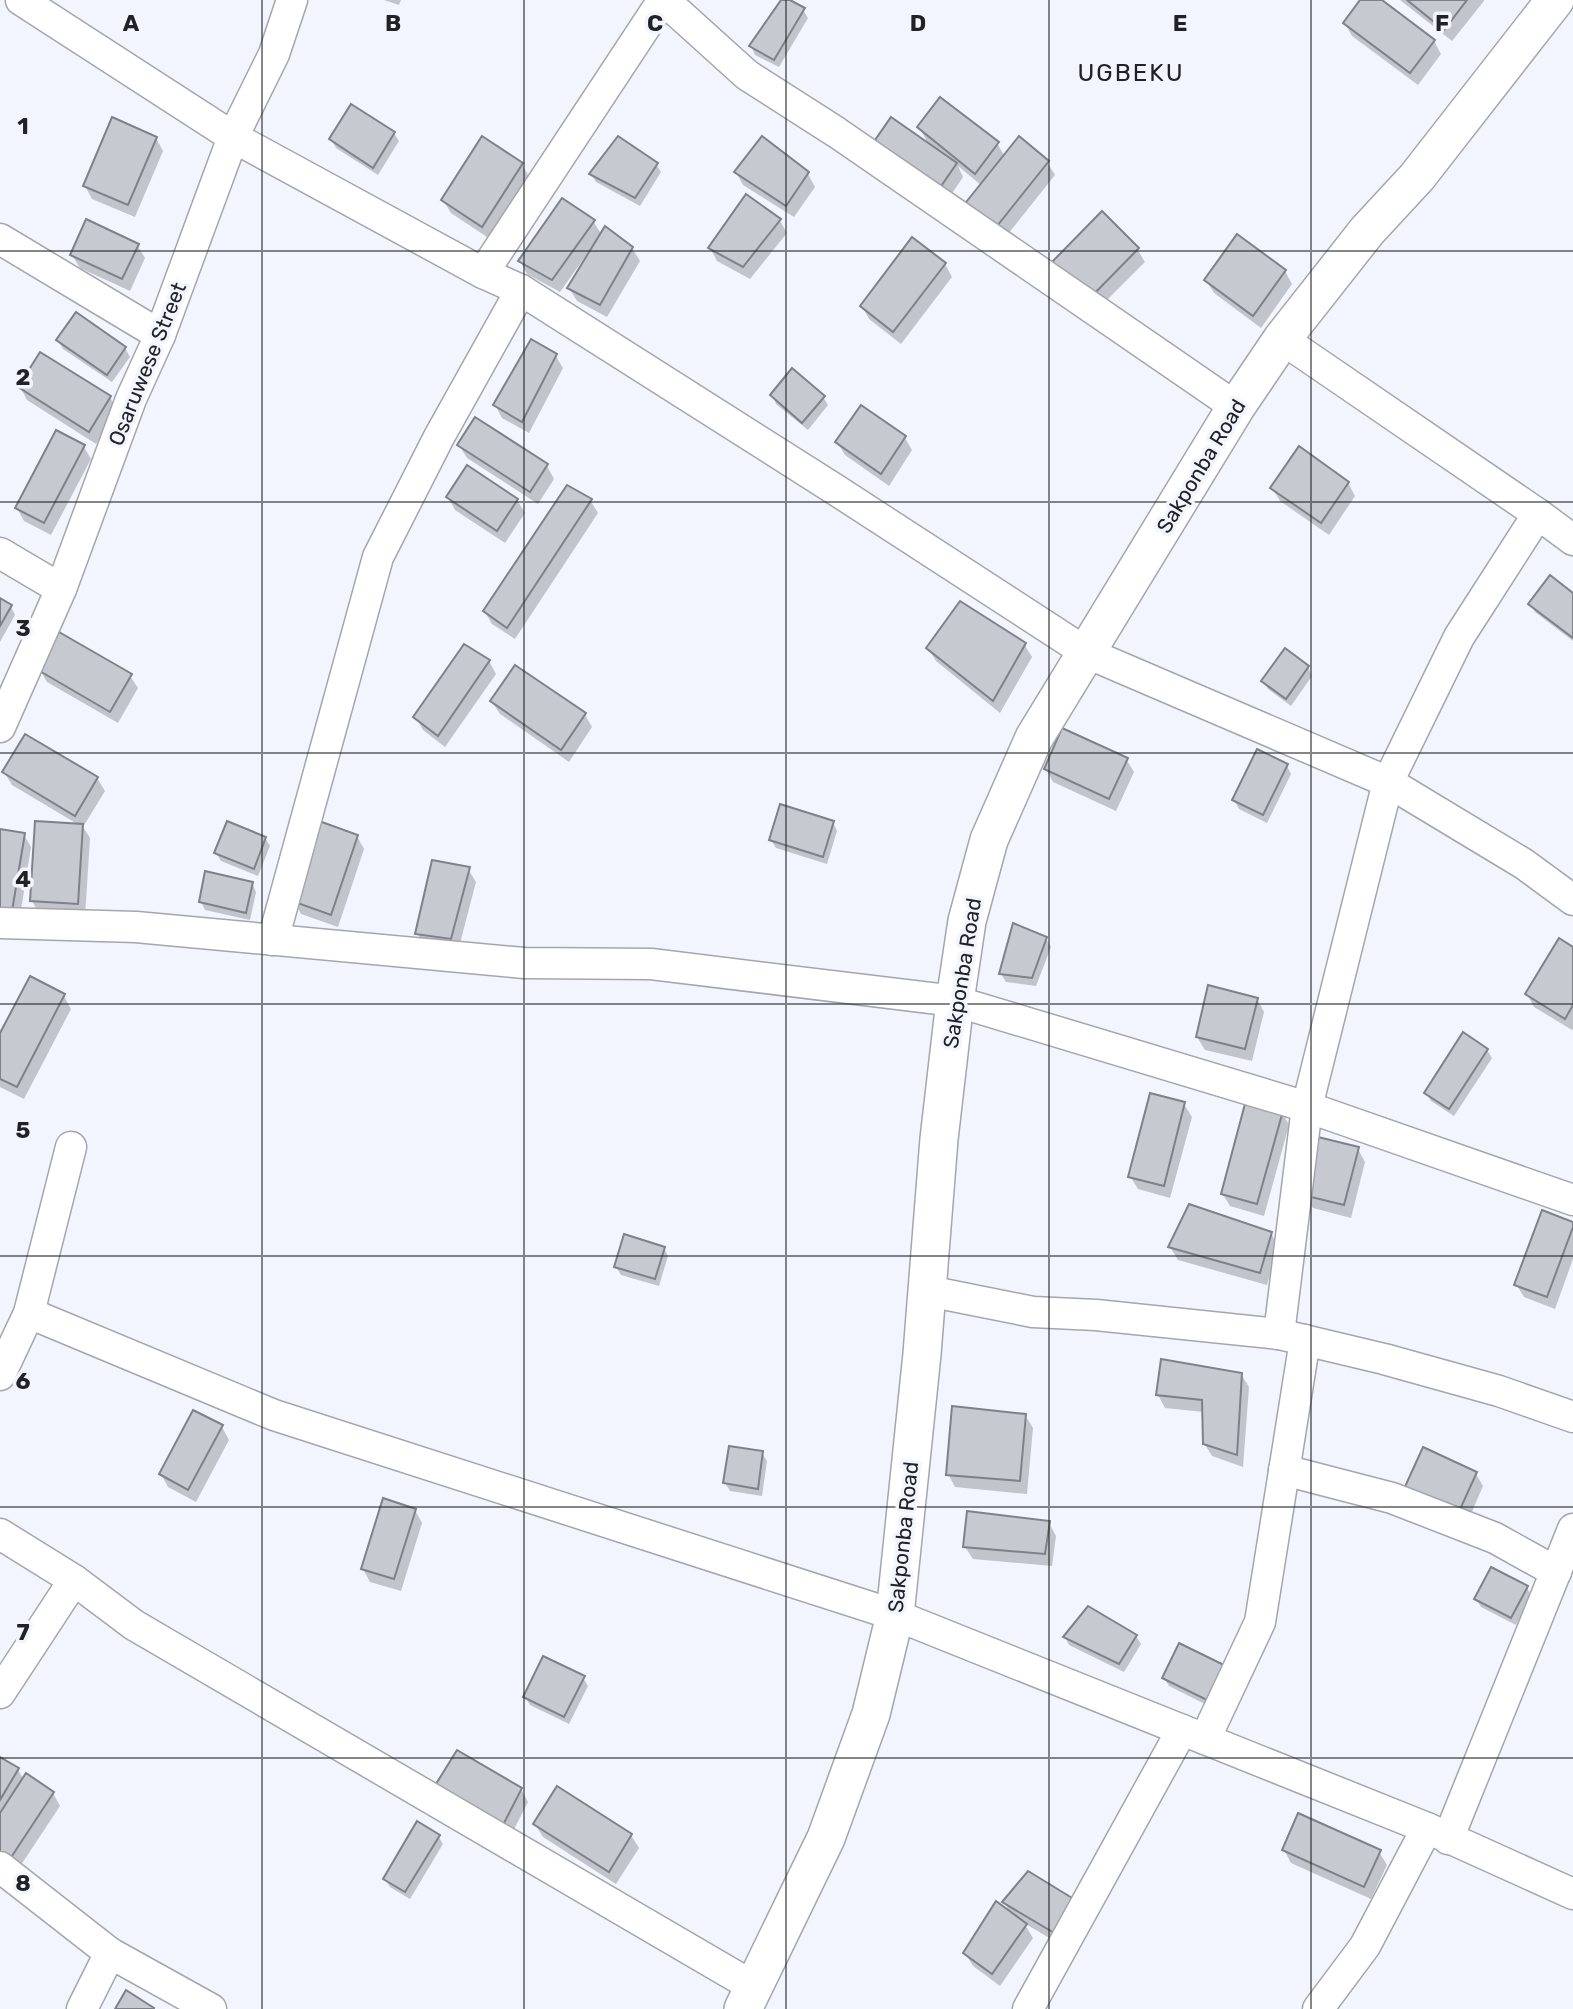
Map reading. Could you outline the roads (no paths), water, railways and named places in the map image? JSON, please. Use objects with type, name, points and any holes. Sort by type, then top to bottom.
[{"type":"main road","name":"Sakponba Road","points":[[748,1998],[826,1838],[872,1714],[895,1615],[928,1291],[939,1139],[955,1001],[967,921],[989,840],[1034,738],[1236,407],[1282,340],[1367,232],[1417,177],[1555,0]]},
{"type":"street","points":[[21,0],[233,137],[483,273],[521,290],[1087,653],[1388,782],[1524,864],[1573,900]]},
{"type":"street","name":"Osaruwese Street","points":[[0,727],[61,589],[131,399],[160,335],[233,137],[274,54],[292,0]]},
{"type":"street","points":[[483,273],[663,0],[747,75],[836,132],[1236,407]]},
{"type":"street","points":[[0,239],[160,335]]},
{"type":"street","points":[[274,940],[378,557],[439,437],[521,290]]},
{"type":"street","points":[[1282,340],[1573,540]]},
{"type":"street","points":[[1028,2009],[1260,1622],[1284,1471],[1307,1107],[1388,782],[1459,637],[1538,514]]},
{"type":"street","points":[[0,553],[61,589]]},
{"type":"street","points":[[0,923],[136,928],[524,963],[651,964],[955,1001],[1307,1107],[1573,1200]]},
{"type":"street","points":[[0,1376],[29,1313],[71,1147]]},
{"type":"street","points":[[928,1291],[1033,1312],[1096,1315],[1292,1337],[1499,1391],[1573,1417]]},
{"type":"street","points":[[29,1313],[274,1415],[895,1615],[1438,1834],[1573,1894]]},
{"type":"street","points":[[1284,1471],[1392,1498],[1495,1538],[1556,1572]]},
{"type":"street","points":[[1318,2009],[1365,1946],[1438,1834],[1573,1529]]},
{"type":"street","points":[[0,1534],[74,1580],[134,1625],[748,1998]]},
{"type":"street","points":[[0,1693],[74,1580]]},
{"type":"street","points":[[0,1867],[110,1953],[211,2009]]},
{"type":"street","points":[[82,2009],[110,1953]]},
{"type":"district","name":"UGBEKU","points":[[1131,73]]}]
